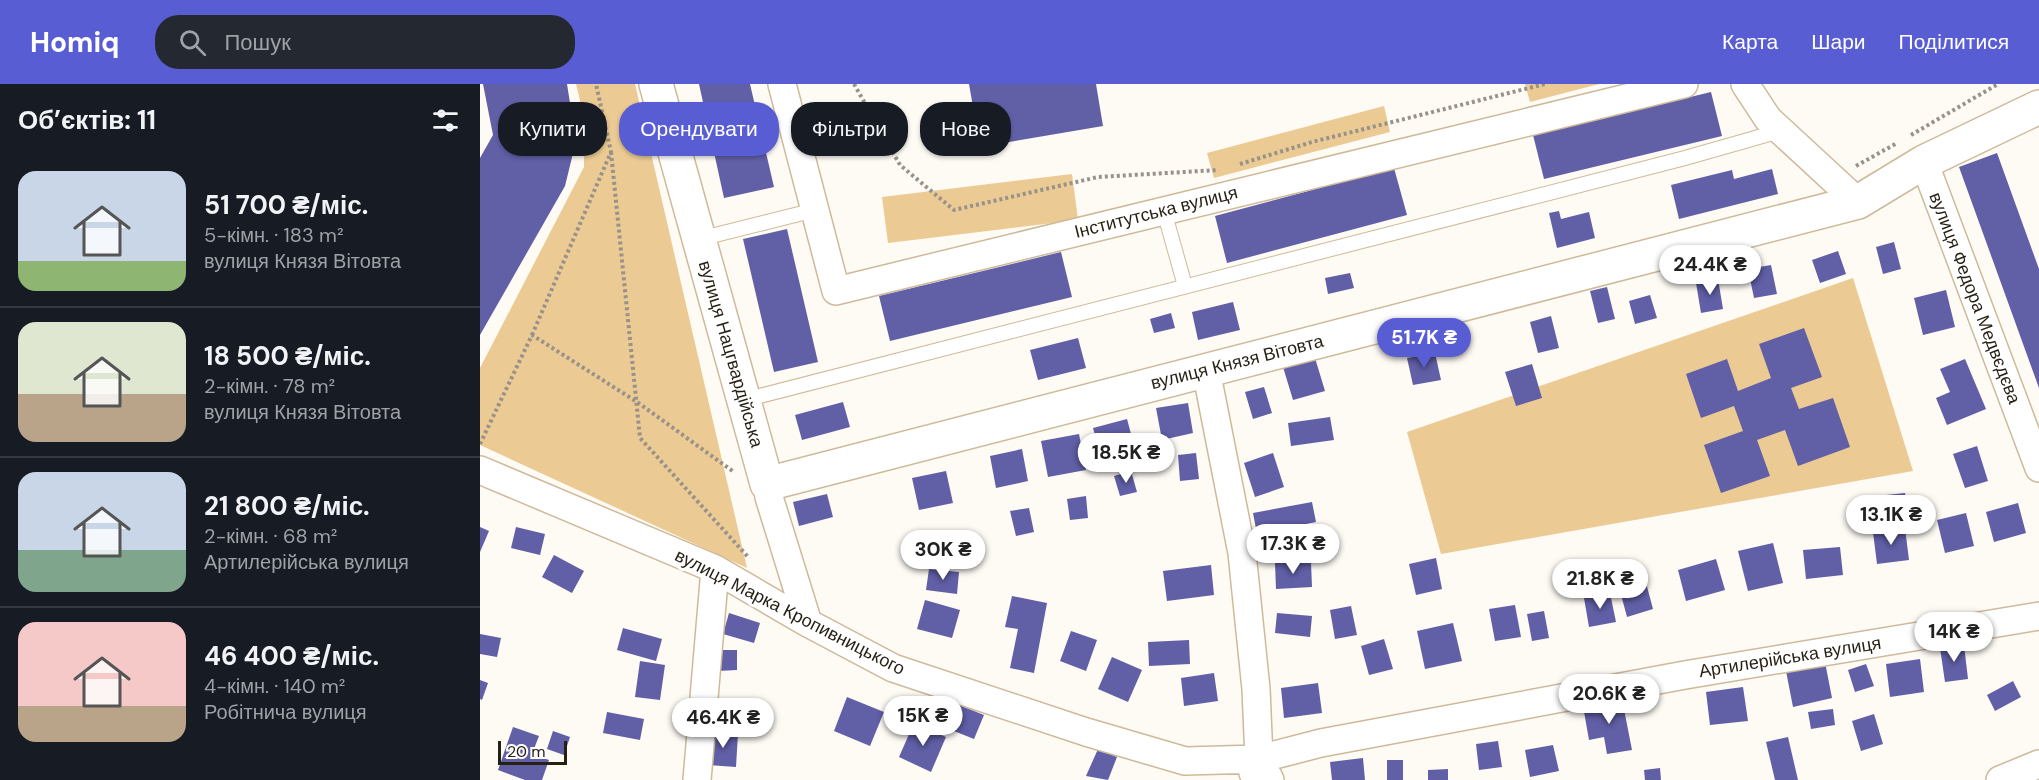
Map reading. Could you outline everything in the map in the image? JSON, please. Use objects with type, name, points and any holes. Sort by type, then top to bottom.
[{"type":"street","name":"вулиця Нацгвардійська","points":[[656,84],[768,490],[808,623]]},
{"type":"street","name":"Інститутська вулиця","points":[[782,84],[836,291],[1684,84]]},
{"type":"street","points":[[1745,84],[1768,119],[1858,202]]},
{"type":"street","name":"вулиця Князя Вітовта","points":[[768,490],[1206,370],[1858,202],[1924,162],[2039,108]]},
{"type":"street","name":"вулиця Федора Медвєдєва","points":[[1924,162],[2039,468]]},
{"type":"street","points":[[1206,370],[1242,553],[1256,689],[1260,773]]},
{"type":"street","name":"вулиця Марка Кропивницького","points":[[480,470],[715,569],[808,623],[893,668],[1086,732],[1185,761],[1260,773]]},
{"type":"street","points":[[697,780],[715,569]]},
{"type":"street","name":"Артилерійська вулиця","points":[[1260,773],[1321,743],[1674,677],[2039,616]]},
{"type":"street","points":[[2000,780],[2039,764]]},
{"type":"lane","points":[[744,400],[1685,158],[1780,131]]},
{"type":"lane","points":[[699,239],[815,210]]},
{"type":"lane","points":[[1164,211],[1185,286]]},
{"type":"path","points":[[596,84],[611,152],[640,438],[752,562]]},
{"type":"path","points":[[855,84],[900,165],[954,210],[1098,177],[1222,170]]},
{"type":"path","points":[[1233,166],[1312,142],[1545,84]]},
{"type":"path","points":[[1833,179],[1998,84]]},
{"type":"path","points":[[480,444],[532,335],[611,152]]},
{"type":"path","points":[[532,335],[768,490]]},
{"type":"shaded area","points":[[576,84],[635,84],[639,102],[619,102],[619,156],[652,156],[747,568],[480,445],[480,368],[584,167],[584,156],[607,156],[607,102],[580,102]]},
{"type":"shaded area","points":[[1525,84],[1599,84],[1530,102]]},
{"type":"shaded area","points":[[1384,106],[1390,132],[1214,178],[1207,153]]},
{"type":"shaded area","points":[[1072,174],[1078,220],[888,243],[882,197]]},
{"type":"shaded area","points":[[1853,278],[1913,471],[1441,554],[1407,432]]},
{"type":"building","points":[[483,84],[567,84],[570,102],[498,102],[498,156],[572,156],[565,186],[480,335],[480,158],[493,135]]},
{"type":"building","points":[[699,84],[750,84],[754,102],[703,102]]},
{"type":"building","points":[[969,84],[1096,84],[1103,126],[1011,142],[1011,102],[972,102]]},
{"type":"building","points":[[1711,92],[1722,136],[1544,179],[1533,135]]},
{"type":"building","points":[[1997,153],[2039,269],[2039,388],[1959,167]]},
{"type":"building","points":[[715,156],[767,156],[774,187],[724,198]]},
{"type":"building","points":[[1394,168],[1407,215],[1227,263],[1215,216]]},
{"type":"building","points":[[1772,169],[1778,194],[1679,219],[1671,185],[1732,170],[1734,179]]},
{"type":"building","points":[[1559,211],[1561,219],[1589,212],[1595,238],[1557,248],[1549,213]]},
{"type":"building","points":[[787,229],[818,362],[774,372],[743,239]]},
{"type":"building","points":[[1894,242],[1901,269],[1883,274],[1876,247]]},
{"type":"building","points":[[1838,251],[1846,274],[1820,283],[1812,260]]},
{"type":"building","points":[[1061,252],[1072,297],[890,341],[879,296]]},
{"type":"building","points":[[1771,265],[1777,294],[1754,298],[1748,269]]},
{"type":"building","points":[[1350,273],[1354,288],[1328,294],[1325,278]]},
{"type":"building","points":[[1718,279],[1723,309],[1701,313],[1696,283]]},
{"type":"building","points":[[1607,287],[1615,319],[1598,323],[1590,291]]},
{"type":"building","points":[[1946,290],[1955,327],[1923,335],[1914,298]]},
{"type":"building","points":[[1650,295],[1657,318],[1635,324],[1629,301]]},
{"type":"building","points":[[1233,302],[1240,330],[1198,340],[1192,312]]},
{"type":"building","points":[[1171,313],[1175,328],[1154,333],[1150,319]]},
{"type":"building","points":[[1551,316],[1559,348],[1538,353],[1530,322]]},
{"type":"building","points":[[1804,328],[1822,377],[1791,388],[1799,409],[1833,398],[1850,447],[1798,466],[1785,430],[1757,440],[1770,476],[1721,493],[1704,445],[1743,431],[1734,406],[1701,418],[1686,374],[1727,359],[1738,391],[1771,378],[1759,344]]},
{"type":"building","points":[[1078,338],[1086,368],[1038,380],[1030,350]]},
{"type":"building","points":[[1435,353],[1441,380],[1413,385],[1407,358]]},
{"type":"building","points":[[1315,358],[1325,391],[1293,400],[1283,367]]},
{"type":"building","points":[[1965,359],[1986,409],[1947,425],[1936,398],[1950,392],[1940,369]]},
{"type":"building","points":[[1532,364],[1542,398],[1516,406],[1505,372]]},
{"type":"building","points":[[1264,387],[1272,413],[1253,419],[1245,392]]},
{"type":"building","points":[[843,402],[850,427],[802,440],[795,415]]},
{"type":"building","points":[[1188,403],[1193,433],[1162,440],[1156,408]]},
{"type":"building","points":[[1330,417],[1334,440],[1291,446],[1288,423]]},
{"type":"building","points":[[1127,419],[1137,456],[1103,465],[1093,428]]},
{"type":"building","points":[[1079,434],[1086,470],[1048,477],[1041,441]]},
{"type":"building","points":[[1977,446],[1988,481],[1965,488],[1953,454]]},
{"type":"building","points":[[1022,449],[1028,481],[996,488],[990,456]]},
{"type":"building","points":[[1196,453],[1199,479],[1180,481],[1178,455]]},
{"type":"building","points":[[1273,453],[1284,487],[1255,497],[1244,463]]},
{"type":"building","points":[[946,471],[953,503],[919,510],[912,478]]},
{"type":"building","points":[[1131,471],[1137,492],[1120,496],[1114,476]]},
{"type":"building","points":[[1905,493],[1907,516],[1879,519],[1877,496]]},
{"type":"building","points":[[827,494],[833,517],[799,526],[793,502]]},
{"type":"building","points":[[1086,496],[1088,518],[1070,520],[1067,499]]},
{"type":"building","points":[[1312,502],[1316,522],[1257,534],[1253,513]]},
{"type":"building","points":[[2018,503],[2026,533],[1994,542],[1986,512]]},
{"type":"building","points":[[1029,508],[1034,532],[1016,536],[1010,511]]},
{"type":"building","points":[[1966,513],[1974,546],[1945,553],[1937,520]]},
{"type":"building","points":[[480,527],[489,531],[480,552]]},
{"type":"building","points":[[516,527],[545,534],[540,555],[511,548]]},
{"type":"building","points":[[1905,528],[1909,560],[1877,564],[1873,532]]},
{"type":"building","points":[[1773,543],[1783,583],[1748,591],[1738,551]]},
{"type":"building","points":[[1840,547],[1843,575],[1806,579],[1803,550]]},
{"type":"building","points":[[554,555],[584,571],[572,593],[542,577]]},
{"type":"building","points":[[1436,558],[1442,589],[1416,595],[1409,564]]},
{"type":"building","points":[[1716,559],[1725,590],[1686,601],[1678,570]]},
{"type":"building","points":[[1311,562],[1312,587],[1276,589],[1275,563]]},
{"type":"building","points":[[1211,565],[1214,595],[1167,601],[1163,571]]},
{"type":"building","points":[[929,569],[959,572],[957,594],[926,590]]},
{"type":"building","points":[[1645,579],[1653,609],[1627,617],[1619,587]]},
{"type":"building","points":[[1610,593],[1616,622],[1589,627],[1584,598]]},
{"type":"building","points":[[1012,596],[1047,603],[1034,673],[1010,668],[1018,629],[1005,627]]},
{"type":"building","points":[[925,600],[960,610],[952,638],[917,629]]},
{"type":"building","points":[[1515,605],[1521,637],[1495,641],[1489,609]]},
{"type":"building","points":[[1351,606],[1357,635],[1335,639],[1330,610]]},
{"type":"building","points":[[1544,611],[1549,638],[1532,641],[1527,614]]},
{"type":"building","points":[[729,613],[760,623],[754,643],[723,634]]},
{"type":"building","points":[[1277,613],[1312,616],[1310,637],[1275,633]]},
{"type":"building","points":[[1453,623],[1462,661],[1425,669],[1417,631]]},
{"type":"building","points":[[623,628],[662,639],[656,661],[617,650]]},
{"type":"building","points":[[1071,631],[1097,640],[1086,671],[1060,661]]},
{"type":"building","points":[[480,634],[501,638],[497,657],[480,654]]},
{"type":"building","points":[[1384,639],[1393,669],[1369,675],[1361,646]]},
{"type":"building","points":[[1189,640],[1190,664],[1149,666],[1148,642]]},
{"type":"building","points":[[1964,645],[1968,679],[1945,682],[1940,648]]},
{"type":"building","points":[[717,650],[737,650],[737,670],[718,671]]},
{"type":"building","points":[[1112,657],[1142,670],[1128,702],[1098,689]]},
{"type":"building","points":[[1920,659],[1924,692],[1890,697],[1886,664]]},
{"type":"building","points":[[640,661],[665,665],[660,700],[635,697]]},
{"type":"building","points":[[1825,662],[1832,698],[1793,707],[1786,671]]},
{"type":"building","points":[[1866,664],[1874,686],[1855,692],[1848,670]]},
{"type":"building","points":[[1214,673],[1218,701],[1184,706],[1181,678]]},
{"type":"building","points":[[480,680],[488,683],[482,700],[480,699]]},
{"type":"building","points":[[2013,681],[2021,697],[1995,711],[1987,695]]},
{"type":"building","points":[[1318,683],[1322,713],[1284,718],[1281,688]]},
{"type":"building","points":[[1743,687],[1748,721],[1710,725],[1706,692]]},
{"type":"building","points":[[847,697],[884,712],[870,746],[834,731]]},
{"type":"building","points":[[1622,699],[1632,750],[1607,754],[1604,737],[1589,740],[1583,706]]},
{"type":"building","points":[[959,705],[984,715],[974,739],[949,729]]},
{"type":"building","points":[[1833,709],[1835,725],[1811,729],[1808,712]]},
{"type":"building","points":[[607,712],[644,719],[640,740],[603,733]]},
{"type":"building","points":[[1874,714],[1883,744],[1861,751],[1852,721]]},
{"type":"building","points":[[914,723],[946,737],[931,772],[899,757]]},
{"type":"building","points":[[513,727],[539,736],[532,754],[549,760],[542,780],[525,780],[498,770]]},
{"type":"building","points":[[553,731],[570,737],[564,755],[547,749]]},
{"type":"building","points":[[710,731],[738,733],[736,767],[708,765]]},
{"type":"building","points":[[1788,737],[1798,780],[1775,780],[1766,742]]},
{"type":"building","points":[[1498,741],[1502,767],[1479,770],[1476,744]]},
{"type":"building","points":[[1553,745],[1559,771],[1530,777],[1525,750]]},
{"type":"building","points":[[1098,749],[1117,757],[1108,780],[1086,776]]},
{"type":"building","points":[[1363,758],[1365,780],[1332,780],[1330,762]]},
{"type":"building","points":[[1387,760],[1403,760],[1403,780],[1387,780]]},
{"type":"building","points":[[1660,768],[1661,780],[1645,780],[1644,770]]},
{"type":"building","points":[[1448,769],[1448,780],[1428,780],[1428,770]]}]
